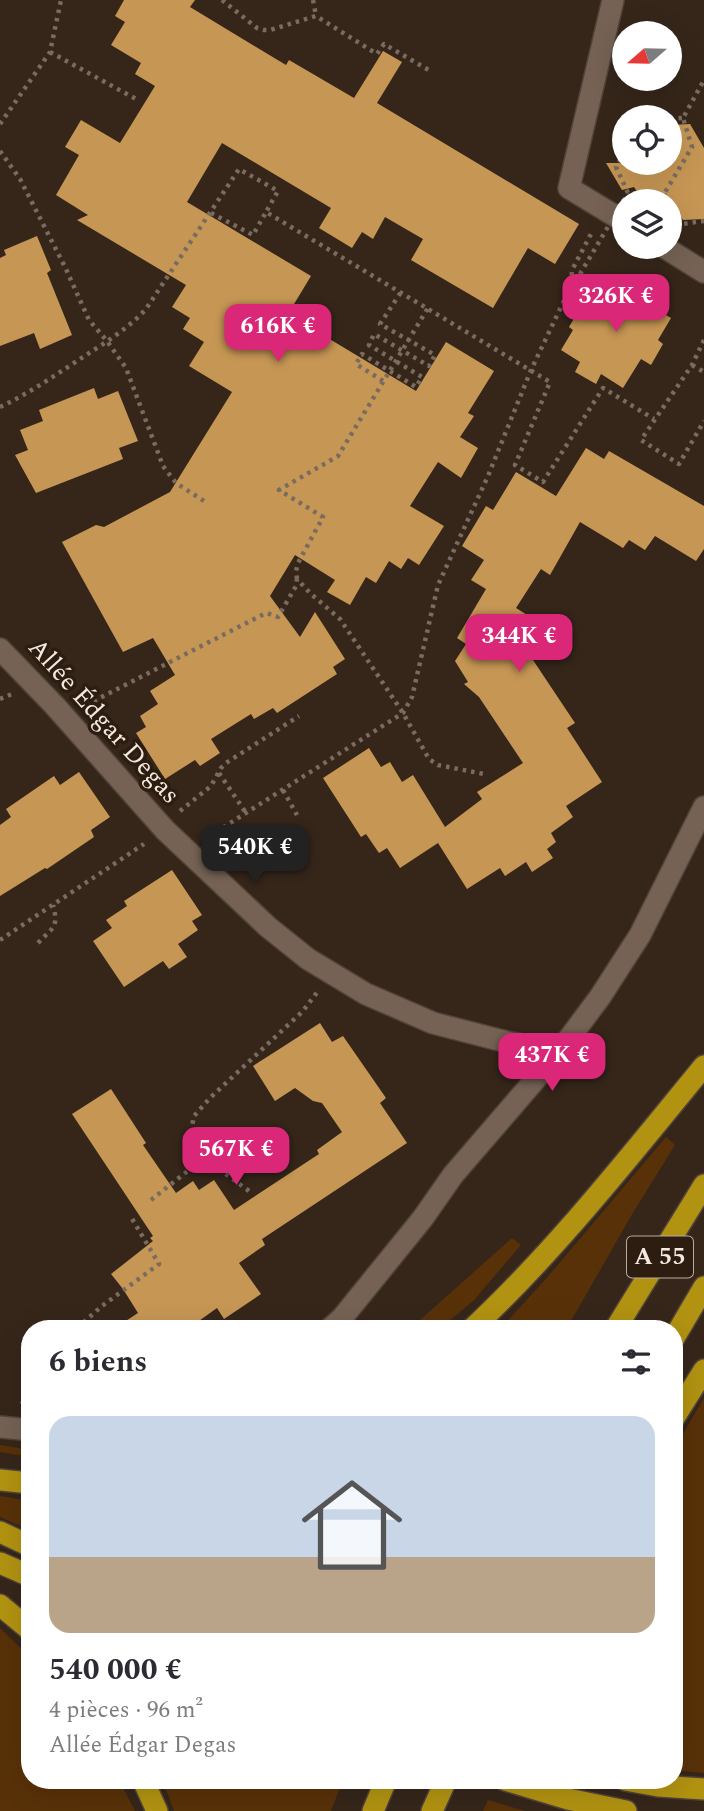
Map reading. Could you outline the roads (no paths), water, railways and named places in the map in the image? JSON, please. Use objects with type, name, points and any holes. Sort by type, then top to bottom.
[{"type":"highway","points":[[482,1320],[514,1290],[606,1186],[704,1066]]},
{"type":"highway","name":"A 55","points":[[621,1320],[704,1185]]},
{"type":"highway","name":"A 55","points":[[683,1323],[704,1287]]},
{"type":"highway","points":[[683,1404],[704,1370]]},
{"type":"highway","points":[[0,1480],[21,1482]]},
{"type":"highway","points":[[0,1532],[21,1542]]},
{"type":"highway","points":[[0,1563],[21,1572]]},
{"type":"highway","points":[[0,1605],[21,1622]]},
{"type":"highway","points":[[683,1788],[704,1789]]},
{"type":"highway","points":[[147,1789],[157,1811]]},
{"type":"highway","points":[[373,1811],[382,1789]]},
{"type":"highway","points":[[535,1789],[626,1811]]},
{"type":"street","points":[[612,214],[569,188],[613,0]]},
{"type":"street","points":[[682,258],[704,272]]},
{"type":"street","name":"Allée Édgar Degas","points":[[0,649],[165,830],[268,927],[309,959],[366,994],[433,1023],[559,1052]]},
{"type":"street","points":[[340,1320],[423,1218],[453,1175],[559,1052],[600,997],[640,935],[704,807]]},
{"type":"street","points":[[0,1427],[21,1429]]}]
